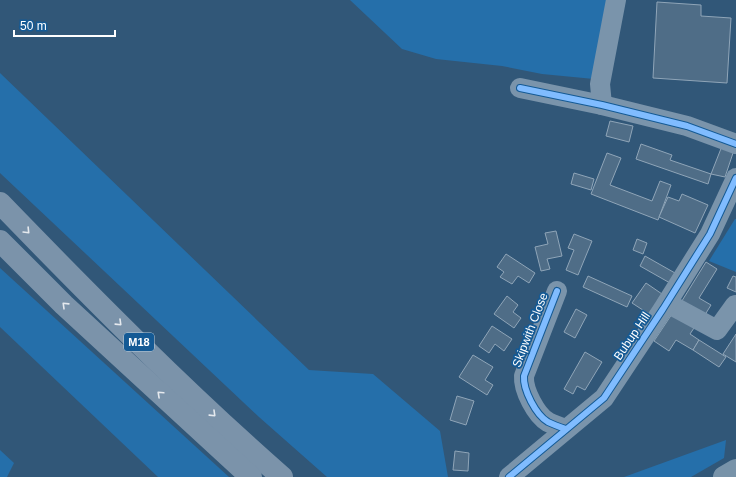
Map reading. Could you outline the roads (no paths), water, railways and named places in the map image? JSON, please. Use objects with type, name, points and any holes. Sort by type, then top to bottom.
[{"type":"highway","name":"M18","points":[[0,203],[82,288],[240,440],[282,477]]},
{"type":"highway","name":"M18","points":[[0,241],[64,305],[250,477]]},
{"type":"main road","points":[[724,477],[736,470]]},
{"type":"street","points":[[602,105],[600,84],[616,0]]},
{"type":"street","points":[[520,88],[602,105],[687,126],[736,144]]},
{"type":"street","name":"Bubup Hill","points":[[509,477],[604,398],[667,303],[710,234],[730,208],[736,178]]},
{"type":"street","name":"Skipwith Close","points":[[548,300],[524,376],[523,384],[528,399],[547,421],[566,429]]},
{"type":"street","points":[[667,303],[717,330],[735,305]]}]
